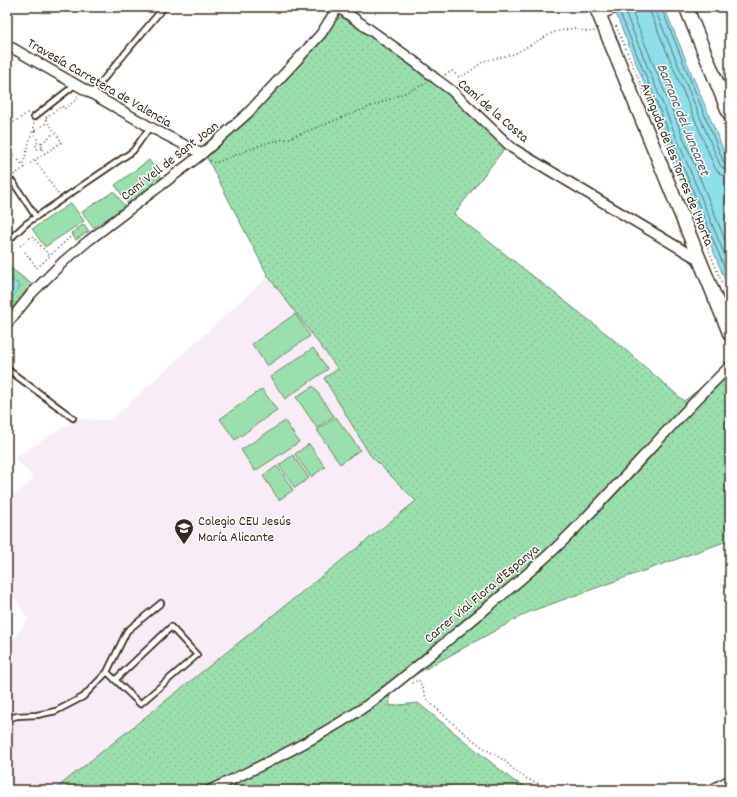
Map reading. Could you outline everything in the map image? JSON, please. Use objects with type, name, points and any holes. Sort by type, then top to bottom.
[{"type":"main road","points":[[686,7],[730,114]]},
{"type":"main road","name":"Avinguda de les Torres de l'Horta","points":[[604,9],[605,28],[730,334]]},
{"type":"street","name":"Camí de la Costa","points":[[338,7],[415,62],[436,80],[451,90],[512,148],[700,262]]},
{"type":"street","name":"Camí Vell de Sant Joan","points":[[7,324],[32,293],[64,262],[88,241],[202,154],[248,113],[321,34],[338,7]]},
{"type":"street","name":"Travesía Carretera de Valencia","points":[[7,45],[73,85],[92,93],[150,127],[202,154]]},
{"type":"street","name":"Carrer Vial Flora d'Espanya","points":[[210,790],[264,764],[333,727],[372,702],[417,666],[517,582],[566,538],[691,404],[730,366]]},
{"type":"street","points":[[711,790],[730,780]]},
{"type":"lane","points":[[92,93],[164,7]]},
{"type":"lane","points":[[34,117],[73,85]]},
{"type":"lane","points":[[7,243],[20,229],[36,217],[133,151],[150,127]]},
{"type":"lane","points":[[13,182],[36,217]]},
{"type":"lane","points":[[7,369],[73,418]]},
{"type":"lane","points":[[7,719],[17,716],[37,715],[56,711],[83,697],[107,672],[127,631],[161,604]]},
{"type":"lane","points":[[107,672],[115,680],[140,704],[196,656],[171,627],[115,680]]},
{"type":"path","points":[[604,9],[670,153],[724,289]]},
{"type":"path","points":[[202,154],[215,163],[269,142],[287,139],[390,100],[436,80],[452,71],[459,77],[468,73],[484,61],[514,54],[554,32],[575,28],[588,32],[605,28]]},
{"type":"path","points":[[13,176],[62,142],[45,118],[62,106],[64,109],[79,98],[73,85]]},
{"type":"path","points":[[7,149],[23,165],[32,132],[48,122]]},
{"type":"path","points":[[34,131],[38,142],[36,143],[36,147],[37,149],[42,148]]},
{"type":"path","points":[[45,153],[42,148],[42,143],[55,132]]},
{"type":"path","points":[[38,142],[42,143]]},
{"type":"path","points":[[35,160],[62,200]]},
{"type":"path","points":[[20,246],[32,236],[50,256]]},
{"type":"path","points":[[25,252],[38,268],[70,237]]},
{"type":"path","points":[[406,684],[419,680],[427,700],[464,733],[505,761],[527,779],[554,790]]},
{"type":"shaded area","name":"Colegio CEU Jesús María Alicante","points":[[268,276],[338,369],[325,378],[370,455],[416,501],[54,790],[7,790],[7,648],[28,619],[7,587],[7,502],[34,478],[14,458],[77,419],[111,420]]},
{"type":"green space","points":[[336,18],[347,18],[436,79],[508,144],[454,214],[613,339],[684,401],[730,365],[730,540],[529,612],[389,689],[390,706],[418,703],[514,781],[534,790],[54,790],[416,501],[370,455],[324,378],[338,369],[268,276],[205,154]]},
{"type":"green space","points":[[149,160],[162,178],[128,204],[115,185]]},
{"type":"green space","points":[[114,191],[125,207],[93,228],[82,212]]},
{"type":"green space","points":[[71,203],[84,221],[45,247],[32,229]]},
{"type":"green space","points":[[84,224],[89,231],[76,240],[71,233]]},
{"type":"green space","points":[[7,265],[34,286],[7,317]]},
{"type":"green space","points":[[295,314],[310,336],[267,366],[252,344]]},
{"type":"green space","points":[[313,348],[328,369],[285,399],[270,377]]},
{"type":"green space","points":[[313,386],[334,416],[317,428],[296,397]]},
{"type":"green space","points":[[262,389],[277,410],[235,440],[220,419]]},
{"type":"green space","points":[[336,417],[360,450],[340,464],[317,430]]},
{"type":"green space","points":[[285,421],[299,442],[255,471],[241,450]]},
{"type":"green space","points":[[309,444],[325,467],[311,477],[295,454]]},
{"type":"green space","points":[[293,455],[309,478],[295,488],[279,465]]},
{"type":"green space","points":[[277,466],[293,490],[279,500],[263,476]]},
{"type":"water","name":"Barranc del Juncaret","points":[[613,7],[664,7],[730,166],[730,292]]},
{"type":"water","points":[[10,279],[20,286],[7,306],[7,284]]},
{"type":"place","name":"Colegio CEU Jesús María Alicante","points":[[184,545]]}]
